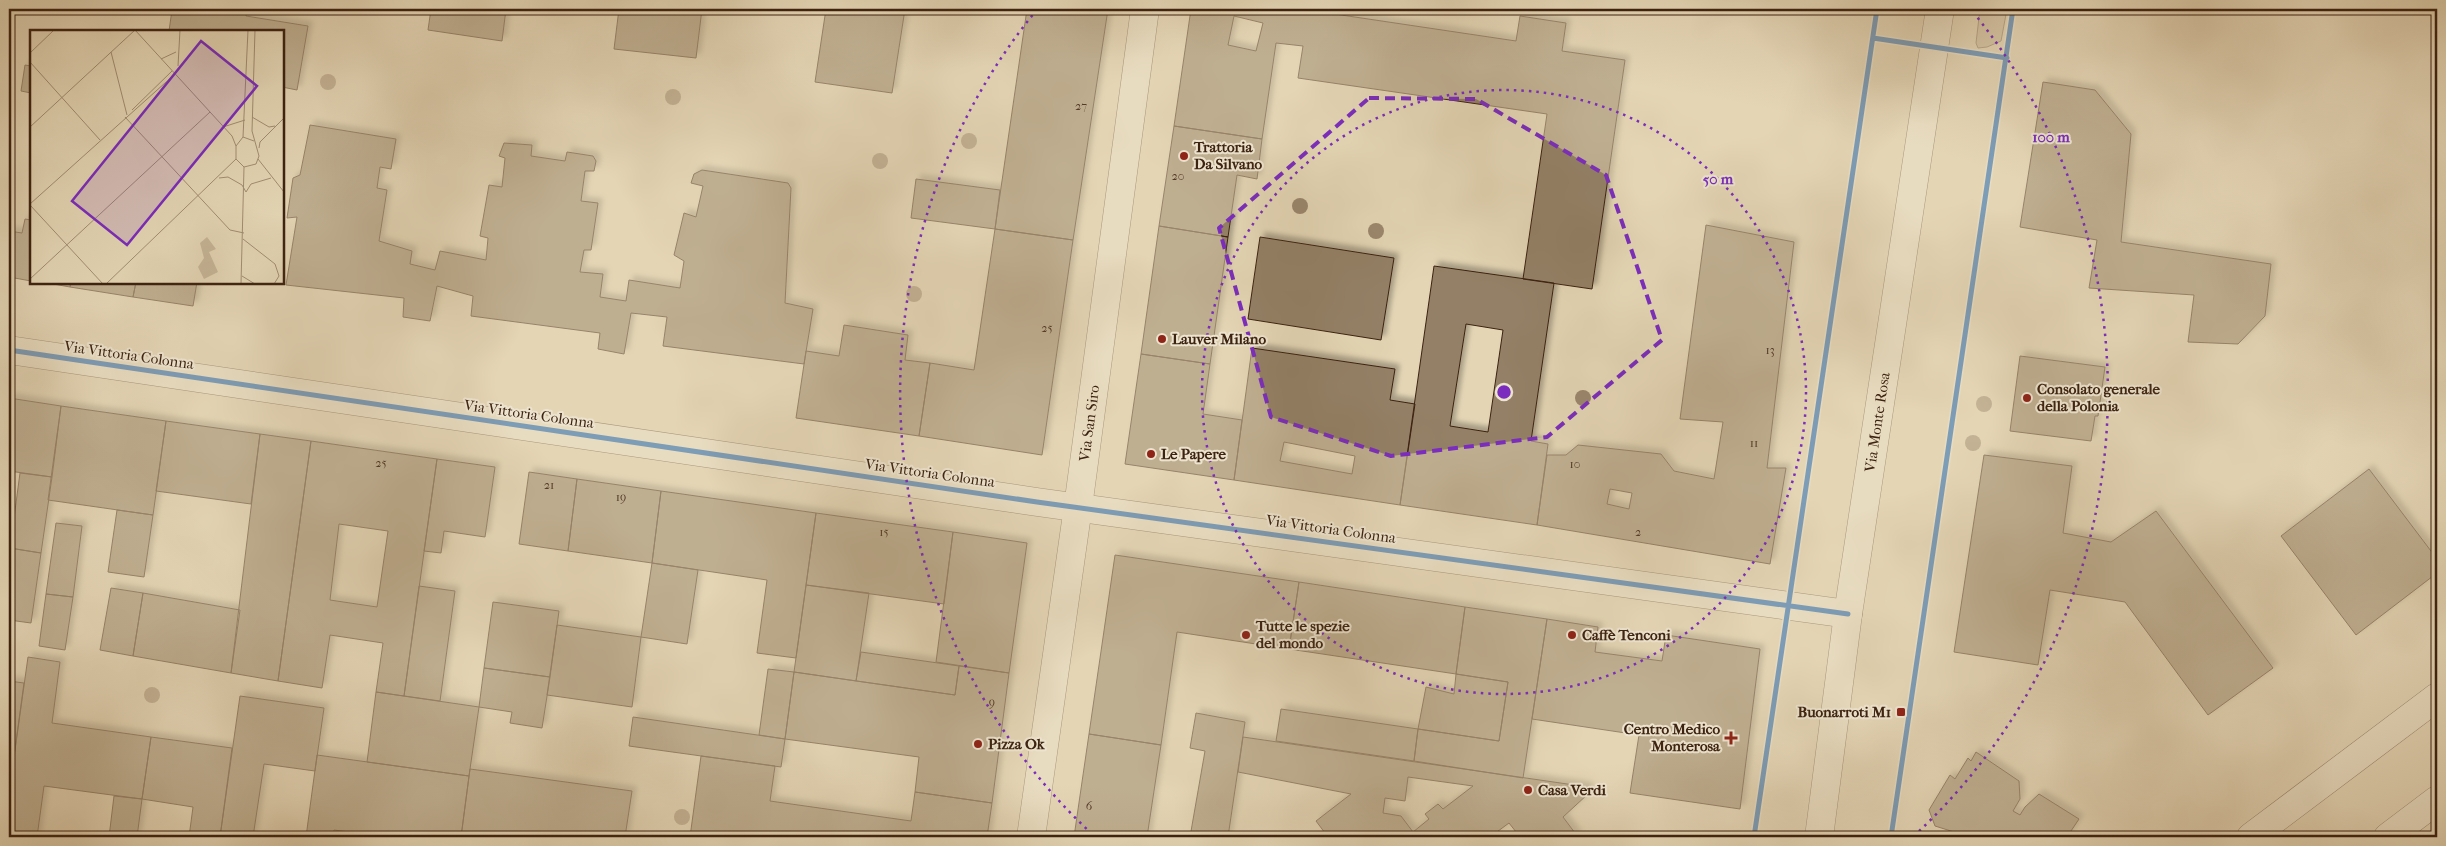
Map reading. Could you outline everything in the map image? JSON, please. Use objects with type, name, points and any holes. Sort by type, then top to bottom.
[{"type":"street","name":"Via San Siro","points":[[1031,837],[1078,507],[1144,9]]},
{"type":"street","name":"Via Monte Rosa","points":[[1818,837],[1848,614],[1940,9]]},
{"type":"street","name":"Via Vittoria Colonna","points":[[9,350],[1078,507],[1848,614]]},
{"type":"street","points":[[2251,837],[2437,697]]},
{"type":"street","points":[[2388,837],[2437,800]]},
{"type":"highlighted area","points":[[1369,98],[1476,99],[1606,175],[1662,340],[1547,437],[1391,456],[1271,417],[1219,228]]},
{"type":"shaded area","points":[[1980,9],[2007,9],[2001,41],[1987,47],[1978,48],[1976,43]]},
{"type":"building","points":[[192,9],[247,9],[246,16],[308,26],[297,90],[284,87],[284,30],[169,30],[172,10],[191,14]]},
{"type":"building","points":[[431,9],[506,9],[502,41],[428,30]]},
{"type":"building","points":[[619,9],[702,9],[696,58],[614,49]]},
{"type":"building","points":[[826,9],[905,9],[892,93],[815,82]]},
{"type":"building","points":[[1027,9],[1108,9],[1073,240],[995,229]]},
{"type":"building","points":[[1191,9],[1301,9],[1516,41],[1520,16],[1566,23],[1562,51],[1625,60],[1592,289],[1523,279],[1547,114],[1298,78],[1303,46],[1276,43],[1262,139],[1174,126]],"holes":[[[1234,16],[1263,23],[1256,51],[1228,45]]]},
{"type":"building","points":[[25,65],[30,66],[30,93],[21,91]]},
{"type":"building","points":[[2043,82],[2095,90],[2131,134],[2121,242],[2271,264],[2265,316],[2238,344],[2188,342],[2194,295],[2089,288],[2097,240],[2020,227]]},
{"type":"building","points":[[310,125],[396,139],[391,169],[380,167],[377,188],[387,190],[379,241],[412,251],[410,264],[435,270],[440,251],[486,260],[488,238],[480,236],[489,185],[502,187],[505,158],[499,156],[504,143],[532,145],[531,156],[565,161],[567,152],[593,156],[596,161],[594,171],[585,171],[581,201],[598,203],[591,250],[584,250],[580,272],[603,274],[600,297],[626,301],[629,280],[680,288],[684,261],[674,255],[684,213],[696,217],[703,186],[691,183],[694,174],[702,170],[788,183],[791,188],[785,303],[813,309],[804,364],[663,346],[667,317],[631,313],[624,354],[598,349],[600,333],[471,316],[473,296],[437,286],[430,321],[403,317],[404,298],[286,285],[297,217],[287,218],[293,178],[300,175]]},
{"type":"building","points":[[1174,126],[1262,139],[1257,179],[1237,175],[1228,237],[1159,226]]},
{"type":"building","points":[[916,179],[1000,190],[995,229],[911,218]]},
{"type":"building","points":[[25,219],[30,220],[30,281],[9,277],[9,231],[22,233]]},
{"type":"building","points":[[1706,225],[1794,242],[1767,468],[1786,468],[1770,564],[1537,525],[1547,455],[1566,455],[1578,445],[1661,454],[1674,471],[1714,479],[1723,422],[1680,419]],"holes":[[[1610,489],[1632,493],[1629,509],[1607,504]]]},
{"type":"building","points":[[1159,226],[1228,237],[1210,364],[1141,354]]},
{"type":"building","points":[[995,229],[1073,240],[1042,455],[919,436],[930,363],[974,370]]},
{"type":"building","points":[[1260,237],[1394,258],[1381,340],[1248,319]]},
{"type":"building","points":[[1434,266],[1554,283],[1531,441],[1548,444],[1537,525],[1400,505]],"holes":[[[1466,324],[1503,330],[1488,432],[1450,426]]]},
{"type":"building","points":[[53,284],[71,284],[70,287]]},
{"type":"building","points":[[71,284],[136,284],[133,297],[70,287]]},
{"type":"building","points":[[136,284],[197,284],[193,306],[133,297]]},
{"type":"building","points":[[844,325],[908,335],[905,360],[930,363],[919,436],[796,418],[806,351],[839,356]]},
{"type":"building","points":[[1252,348],[1395,369],[1390,400],[1415,404],[1400,505],[1234,480]],"holes":[[[1284,442],[1355,456],[1352,474],[1280,461]]]},
{"type":"building","points":[[1141,354],[1210,364],[1203,414],[1242,420],[1234,480],[1125,464]]},
{"type":"building","points":[[2020,356],[2105,367],[2098,416],[2095,416],[2091,441],[2010,431]]},
{"type":"building","points":[[9,398],[61,406],[52,477],[9,471]]},
{"type":"building","points":[[61,406],[166,421],[153,515],[48,500]]},
{"type":"building","points":[[166,421],[260,434],[251,504],[156,491]]},
{"type":"building","points":[[260,434],[311,441],[278,681],[231,673]]},
{"type":"building","points":[[311,441],[437,459],[404,696],[376,692],[383,643],[330,635],[322,688],[278,681]],"holes":[[[339,524],[388,531],[377,607],[330,600]]]},
{"type":"building","points":[[1984,455],[2072,466],[2063,533],[2111,542],[2156,511],[2273,668],[2208,715],[2125,602],[2050,590],[2038,665],[1954,652]]},
{"type":"building","points":[[437,459],[495,467],[485,537],[444,531],[441,553],[424,551]]},
{"type":"building","points":[[2369,469],[2437,559],[2437,573],[2356,635],[2281,536]]},
{"type":"building","points":[[529,472],[577,479],[568,551],[519,544]]},
{"type":"building","points":[[20,473],[52,477],[41,553],[10,548]]},
{"type":"building","points":[[577,479],[661,491],[652,563],[568,551]]},
{"type":"building","points":[[661,491],[816,513],[796,658],[757,653],[767,580],[652,563]]},
{"type":"building","points":[[117,510],[153,515],[144,577],[108,572]]},
{"type":"building","points":[[816,513],[953,532],[944,604],[806,585]]},
{"type":"building","points":[[56,523],[82,526],[73,597],[46,594]]},
{"type":"building","points":[[953,532],[1027,543],[1009,673],[936,662]]},
{"type":"building","points":[[9,548],[41,553],[31,623],[9,620]]},
{"type":"building","points":[[1115,555],[1299,582],[1289,649],[1177,632],[1161,745],[1089,734]]},
{"type":"building","points":[[652,563],[698,570],[687,644],[641,637]]},
{"type":"building","points":[[1299,582],[1465,607],[1456,674],[1289,649]]},
{"type":"building","points":[[806,585],[869,593],[856,681],[794,672]]},
{"type":"building","points":[[419,586],[455,591],[440,701],[404,696]]},
{"type":"building","points":[[111,588],[143,593],[133,656],[100,650]]},
{"type":"building","points":[[143,593],[240,610],[231,673],[133,656]]},
{"type":"building","points":[[46,594],[73,597],[65,650],[39,646]]},
{"type":"building","points":[[493,602],[559,611],[550,677],[484,668]]},
{"type":"building","points":[[1465,607],[1547,619],[1523,778],[1414,761],[1418,729],[1499,741],[1508,682],[1456,674]]},
{"type":"building","points":[[1547,619],[1598,627],[1595,652],[1662,661],[1666,635],[1760,649],[1740,809],[1630,793],[1639,735],[1532,719]]},
{"type":"building","points":[[557,625],[641,637],[632,707],[547,695]]},
{"type":"building","points":[[861,652],[959,666],[955,695],[856,681]]},
{"type":"building","points":[[28,657],[60,662],[52,723],[151,737],[142,799],[44,786],[37,837],[9,837],[9,793]]},
{"type":"building","points":[[959,666],[1009,673],[992,803],[915,792],[919,757],[785,739],[794,672],[955,695]]},
{"type":"building","points":[[484,668],[550,677],[542,728],[510,723],[512,712],[479,707]]},
{"type":"building","points":[[768,669],[794,672],[785,739],[759,735]]},
{"type":"building","points":[[1456,674],[1508,682],[1499,741],[1418,729],[1426,687],[1454,694]]},
{"type":"building","points":[[9,681],[24,683],[9,793]]},
{"type":"building","points":[[376,692],[479,707],[469,776],[367,762]]},
{"type":"building","points":[[240,696],[324,708],[315,771],[264,764],[253,837],[220,837]]},
{"type":"building","points":[[1281,709],[1418,729],[1414,761],[1276,741]]},
{"type":"building","points":[[1196,713],[1245,722],[1228,837],[1190,837],[1205,751],[1190,748]]},
{"type":"building","points":[[633,717],[785,739],[781,767],[629,746]]},
{"type":"building","points":[[1089,734],[1161,745],[1147,837],[1074,837]]},
{"type":"building","points":[[151,737],[232,748],[220,837],[189,837],[193,807],[142,799]]},
{"type":"building","name":"Casa Verdi","points":[[1243,737],[1588,787],[1588,794],[1563,817],[1578,837],[1520,837],[1509,823],[1490,837],[1328,837],[1316,821],[1351,794],[1238,772]],"holes":[[[1408,777],[1473,786],[1443,809],[1438,804],[1425,814],[1429,819],[1413,832],[1401,816],[1383,813],[1385,798],[1405,801]]]},
{"type":"building","points":[[1976,752],[2019,781],[2020,799],[2013,811],[2020,815],[2025,807],[2039,794],[2079,819],[2067,837],[1970,837],[1935,826],[1929,810],[1950,775],[1955,779],[1968,758],[1971,761]]},
{"type":"building","points":[[317,755],[469,776],[461,837],[387,837],[334,830],[333,837],[306,837]]},
{"type":"building","points":[[701,756],[775,766],[770,801],[911,821],[915,792],[992,803],[987,837],[690,837]]},
{"type":"building","points":[[470,769],[632,791],[625,837],[461,837]]},
{"type":"building","points":[[114,796],[142,799],[137,837],[109,837]]},
{"type":"cycle path","points":[[1754,837],[1877,9]]},
{"type":"cycle path","points":[[1891,837],[2013,9]]},
{"type":"cycle path","points":[[1873,38],[2007,58]]},
{"type":"cycle path","points":[[9,350],[1037,502],[1848,614]]},
{"type":"place","name":"Trattoria Da Silvano","points":[[1184,156]]},
{"type":"place","name":"Lauver Milano","points":[[1162,339]]},
{"type":"place","name":"Consolato generale della Polonia","points":[[2027,398]]},
{"type":"place","name":"Le Papere","points":[[1151,454]]},
{"type":"place","name":"Tutte le spezie del mondo","points":[[1246,635]]},
{"type":"place","name":"Caffè Tenconi","points":[[1572,635]]},
{"type":"place","name":"Buonarroti M1","points":[[1901,712]]},
{"type":"place","name":"Centro Medico Monterosa","points":[[1731,738]]},
{"type":"place","name":"Pizza Ok","points":[[978,744]]},
{"type":"place","name":"Casa Verdi","points":[[1528,790]]}]
